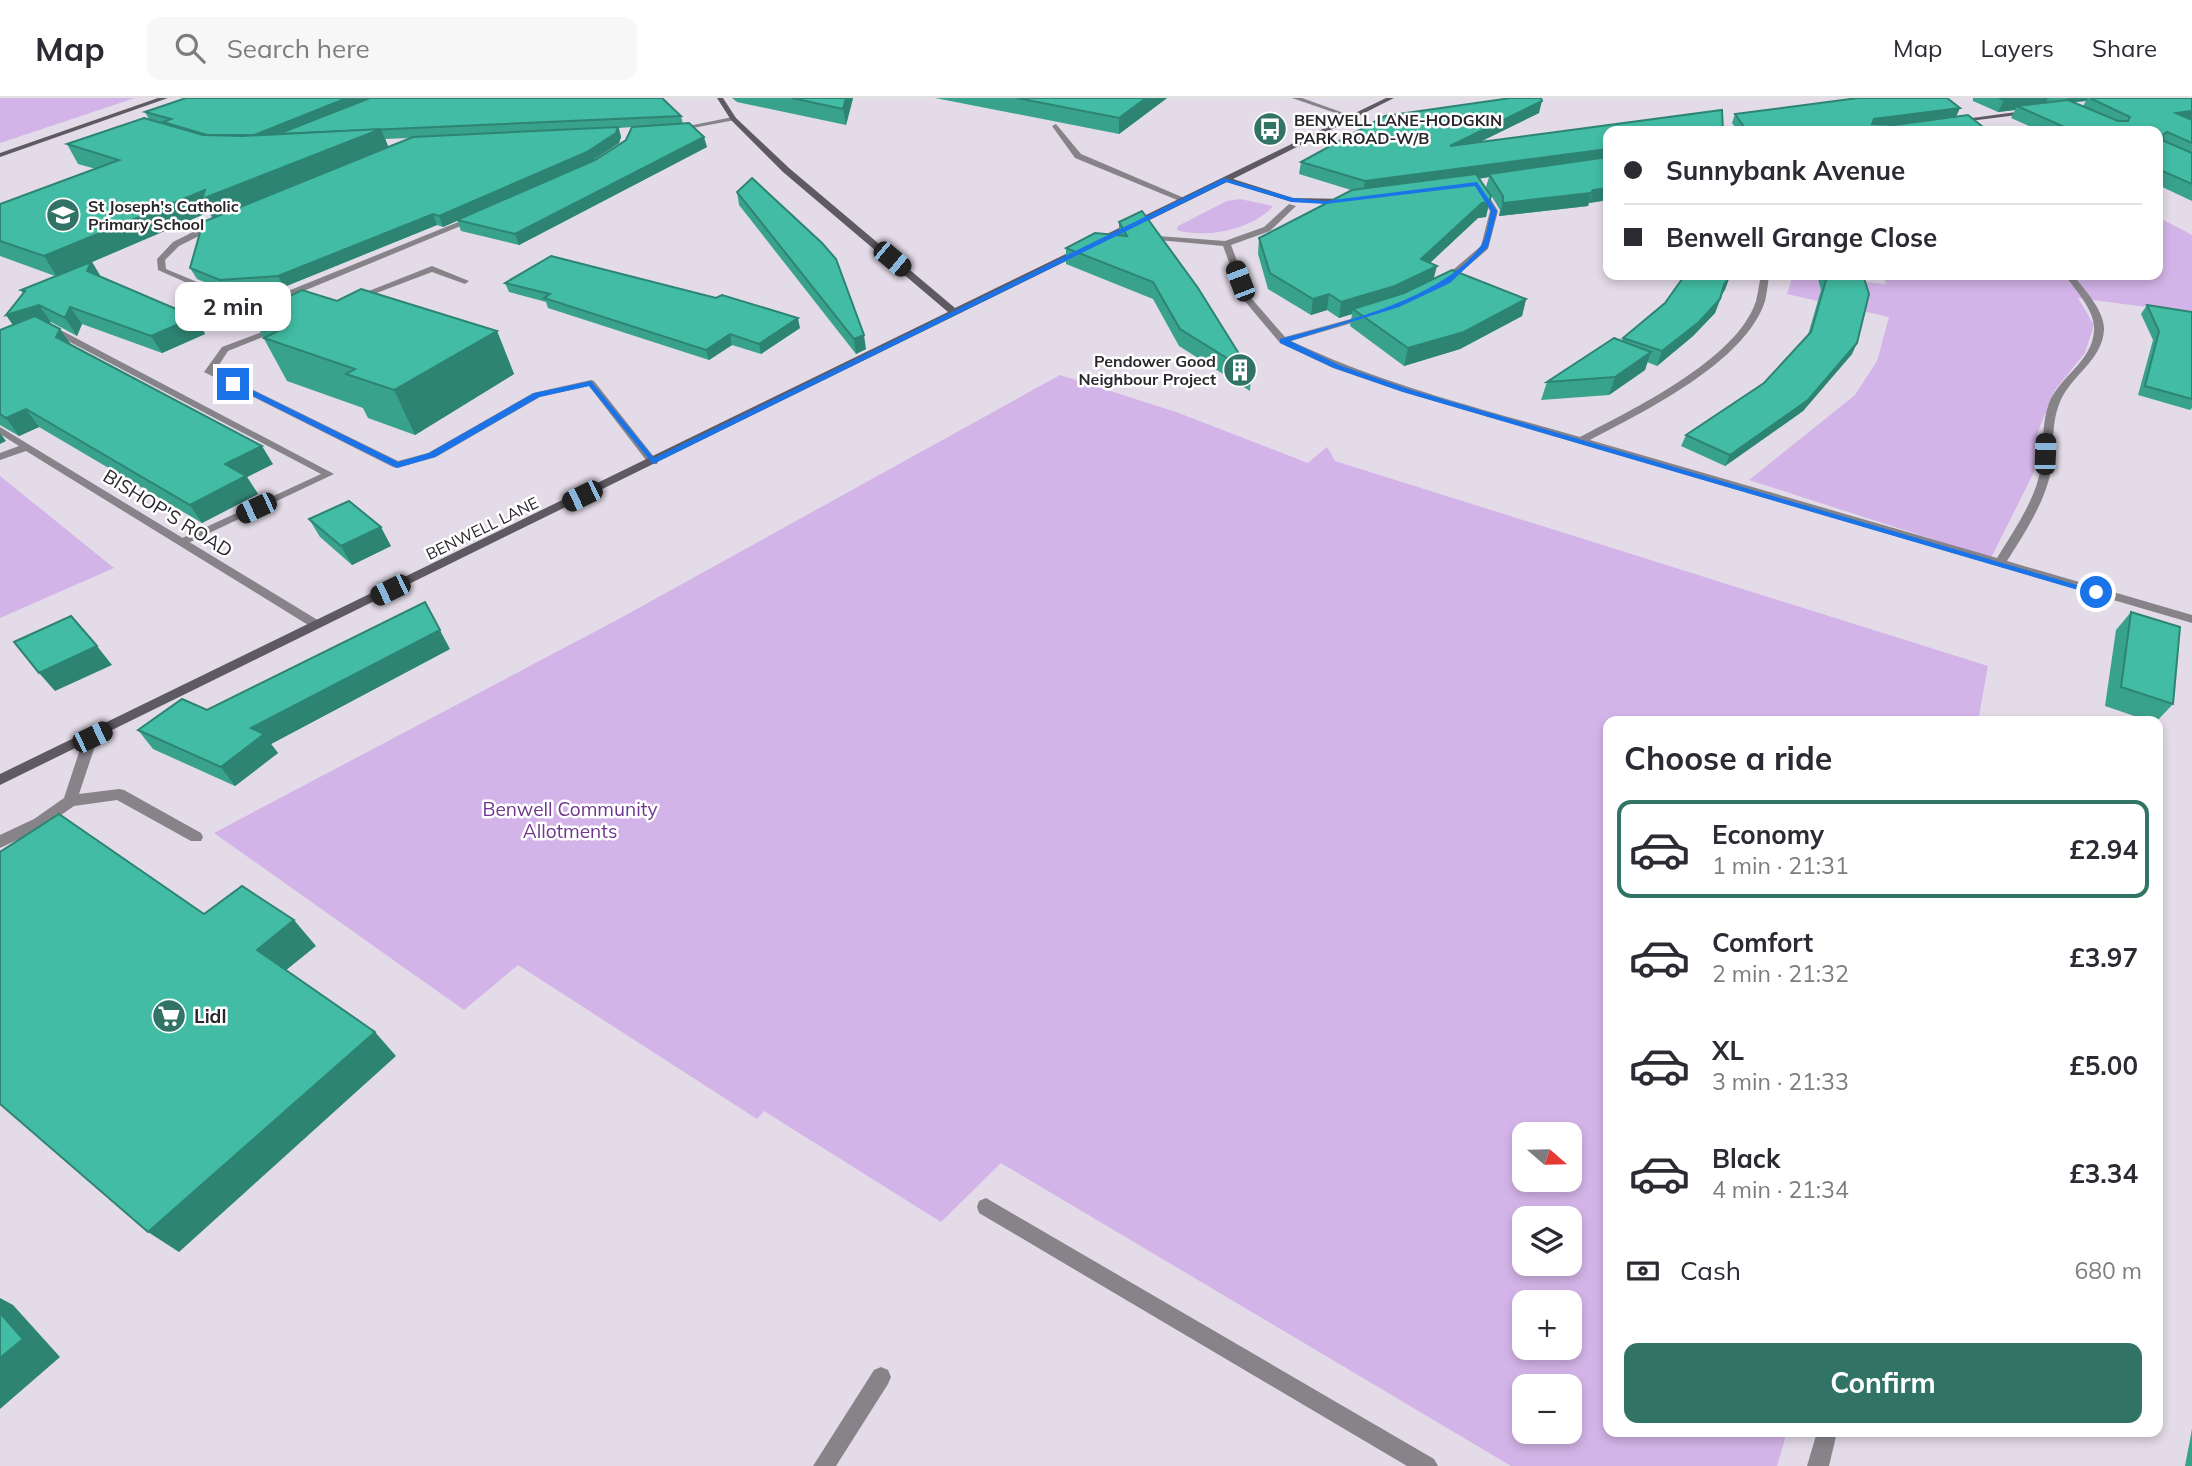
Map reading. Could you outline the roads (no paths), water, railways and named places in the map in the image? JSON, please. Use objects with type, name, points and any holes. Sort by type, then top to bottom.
[{"type":"main road","points":[[0,155],[164,98]]},
{"type":"main road","points":[[720,98],[733,119],[786,170],[955,313]]},
{"type":"main road","name":"BENWELL LANE","points":[[0,780],[1391,98]]},
{"type":"main road","points":[[1941,123],[2037,111]]},
{"type":"main road","points":[[1226,179],[1292,200],[1352,200]]},
{"type":"main road","points":[[1465,185],[1490,182]]},
{"type":"street","points":[[1295,98],[1352,117]]},
{"type":"street","points":[[665,130],[733,119]]},
{"type":"street","points":[[1056,126],[1077,156],[1185,200]]},
{"type":"street","points":[[1437,286],[1447,281],[1485,247],[1494,211],[1477,184]]},
{"type":"street","points":[[1158,238],[1226,244],[1267,229],[1292,206]]},
{"type":"street","points":[[223,221],[176,244],[160,259],[162,270],[244,305],[291,293],[485,214]]},
{"type":"street","points":[[1226,244],[1247,299],[1283,341],[1336,366],[1406,390],[2192,619]]},
{"type":"street","points":[[341,304],[432,269],[465,281]]},
{"type":"street","points":[[1581,441],[1704,370],[1752,323],[1764,280]]},
{"type":"street","points":[[2000,564],[2016,538],[2045,474],[2046,434],[2059,393],[2092,358],[2100,327],[2085,295],[2073,280]]},
{"type":"street","points":[[1283,341],[1370,315]]},
{"type":"street","points":[[290,324],[225,349],[209,372],[397,465],[432,455],[537,395],[591,383],[653,462]]},
{"type":"street","points":[[36,331],[48,327],[329,474],[182,542]]},
{"type":"street","name":"BISHOP'S ROAD","points":[[0,430],[317,625]]},
{"type":"street","points":[[0,457],[27,447]]},
{"type":"street","points":[[70,801],[92,737]]},
{"type":"street","points":[[0,842],[39,823],[70,801],[119,794],[196,837]]},
{"type":"street","points":[[986,1207],[1427,1466]]},
{"type":"street","points":[[824,1466],[881,1377]]},
{"type":"street","points":[[1818,1466],[1826,1437]]},
{"type":"place","name":"BENWELL LANE-HODGKIN PARK ROAD-W/B","points":[[1270,129]]},
{"type":"place","name":"St Joseph's Catholic Primary School","points":[[63,215]]},
{"type":"place","name":"Pendower Good Neighbour Project","points":[[1240,370]]},
{"type":"place","name":"Lidl","points":[[169,1016]]},
{"type":"park label","name":"Benwell Community Allotments","points":[[570,820]]}]
